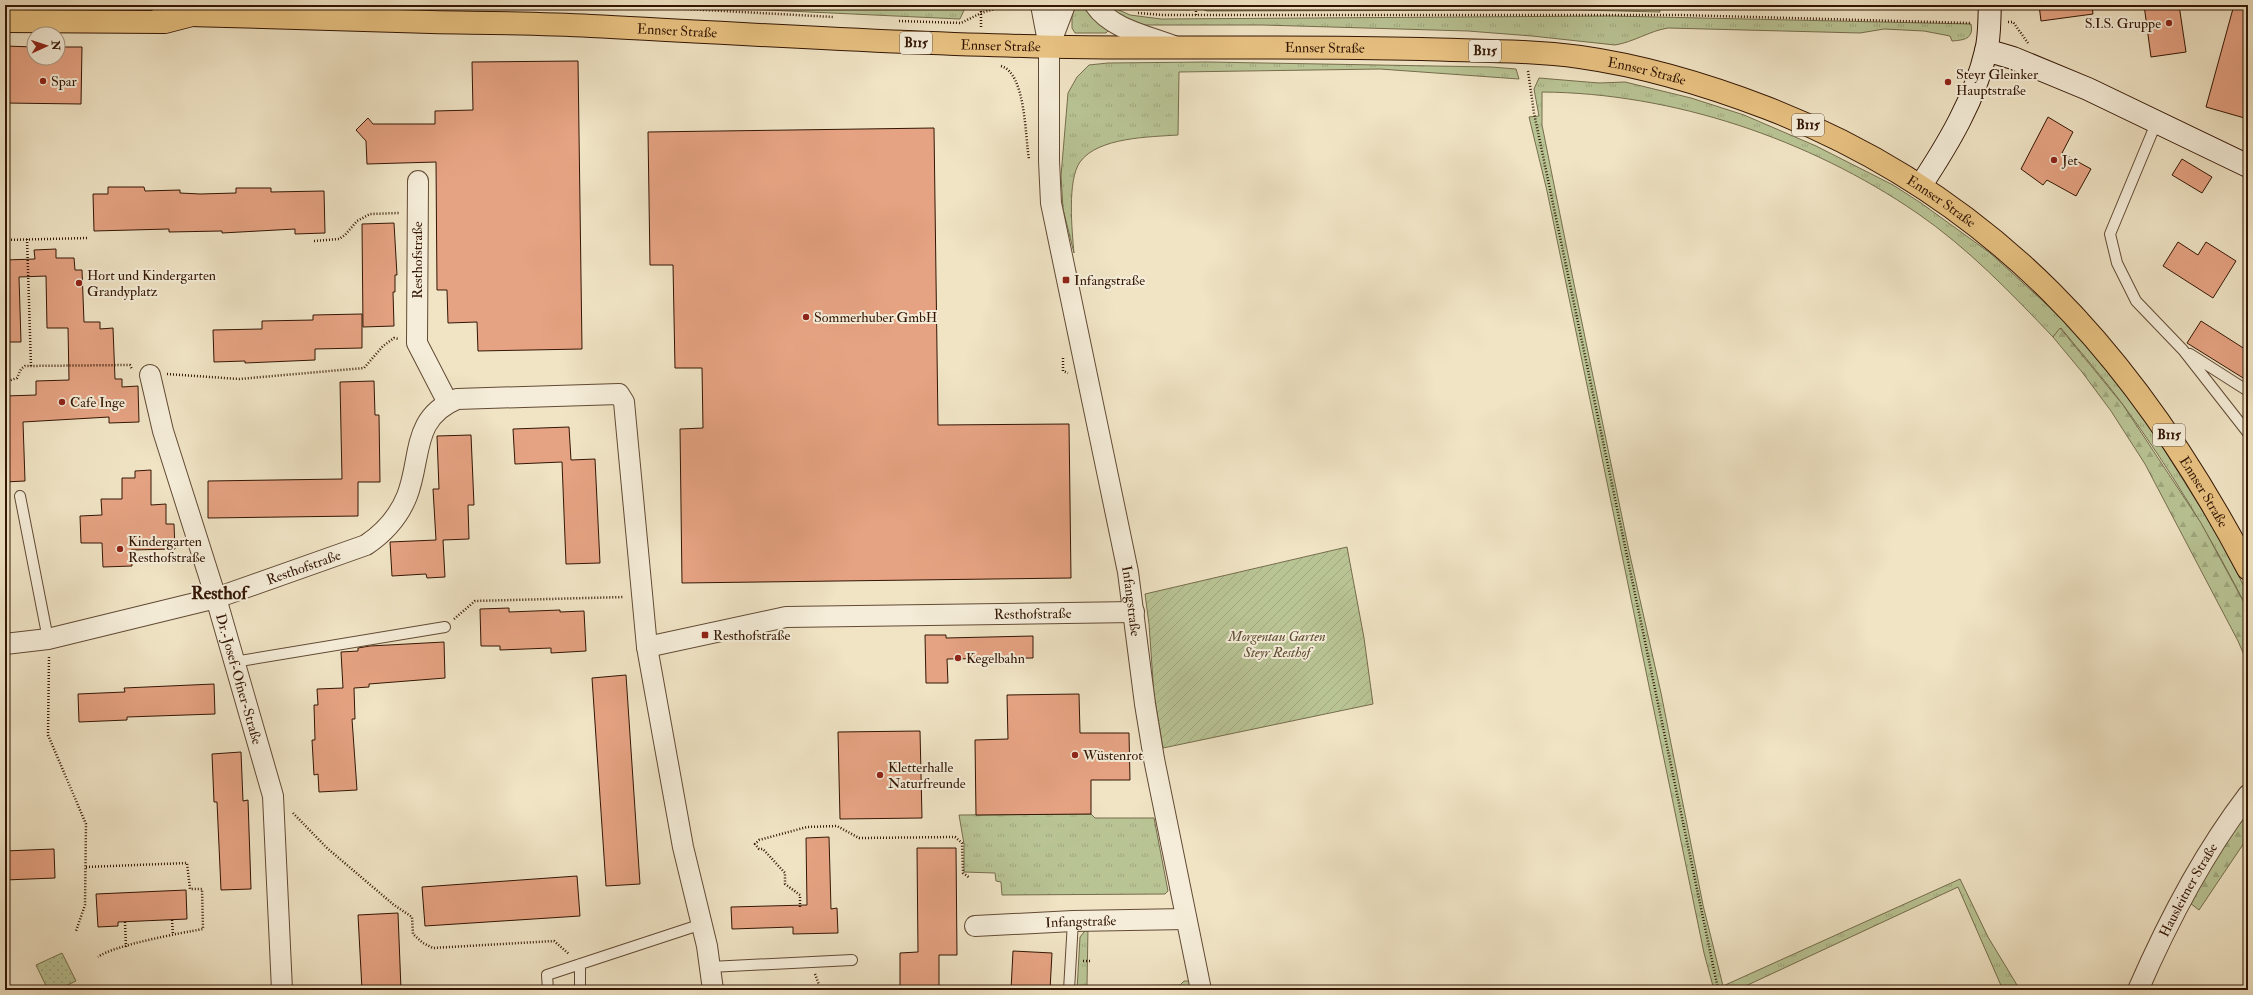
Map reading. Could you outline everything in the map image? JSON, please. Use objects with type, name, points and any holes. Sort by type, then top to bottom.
[{"type":"main road","name":"Ennser Straße","points":[[162,5],[192,15]]},
{"type":"main road","name":"Ennser Straße","points":[[5,21],[165,22],[192,15],[585,26],[873,42],[1050,47],[1174,46],[1404,48],[1528,52],[1579,57],[1622,64],[1740,98],[1793,118],[1837,138],[1886,163],[1921,185],[2010,252],[2073,312],[2112,357],[2150,407],[2191,469],[2248,569]]},
{"type":"street","points":[[1050,47],[1065,5]]},
{"type":"street","points":[[1095,5],[1106,17],[1116,23],[1174,46]]},
{"type":"street","points":[[1921,185],[1963,113],[1986,50],[1990,5]]},
{"type":"street","points":[[1041,7],[1050,47]]},
{"type":"street","name":"Infangstraße","points":[[1050,47],[1049,161],[1051,203],[1128,572],[1145,704],[1201,990]]},
{"type":"street","points":[[1986,50],[2013,58],[2088,89],[2248,166]]},
{"type":"street","name":"Resthofstraße","points":[[418,181],[417,343],[448,403]]},
{"type":"street","name":"Dr.-Josef-Ofner-Straße","points":[[150,375],[163,431],[216,598],[272,796],[282,990]]},
{"type":"street","name":"Resthofstraße","points":[[5,644],[48,639],[216,598],[366,545],[382,535],[399,512],[407,496],[427,421],[448,403],[468,398],[614,394],[621,396],[624,402],[647,647],[683,847],[702,924],[713,990]]},
{"type":"street","name":"Resthofstraße","points":[[647,647],[786,617],[1134,612]]},
{"type":"street","name":"Hausleitner Straße","points":[[2138,990],[2158,944],[2188,887],[2222,829],[2248,795]]},
{"type":"street","name":"Infangstraße","points":[[975,926],[1072,921],[1186,919]]},
{"type":"lane","points":[[2157,121],[2110,234],[2117,263],[2136,301],[2183,350],[2248,432]]},
{"type":"lane","points":[[2183,350],[2248,391]]},
{"type":"lane","points":[[20,496],[48,639]]},
{"type":"lane","points":[[234,662],[445,627]]},
{"type":"lane","points":[[1069,990],[1072,921]]},
{"type":"lane","points":[[548,990],[547,975],[702,924]]},
{"type":"lane","points":[[710,967],[852,960]]},
{"type":"lane","points":[[580,964],[580,990]]},
{"type":"path","points":[[613,5],[664,6],[838,18]]},
{"type":"path","points":[[1196,5],[1196,15]]},
{"type":"path","points":[[892,20],[961,23],[980,13],[998,8],[1041,7]]},
{"type":"path","points":[[1136,12],[1196,15],[1680,14],[1972,23]]},
{"type":"path","points":[[1528,52],[1527,73],[1534,113],[1718,989]]},
{"type":"path","points":[[994,64],[1004,66],[1018,87],[1030,163]]},
{"type":"path","points":[[314,241],[338,239],[345,235],[357,221],[370,214],[417,214]]},
{"type":"path","points":[[5,240],[88,238]]},
{"type":"path","points":[[27,239],[31,366]]},
{"type":"path","points":[[5,382],[17,378],[21,369],[31,366],[130,365],[136,376],[175,374],[239,379],[364,368],[383,346],[394,338],[417,343]]},
{"type":"path","points":[[1064,354],[1063,371],[1088,381]]},
{"type":"path","points":[[445,627],[475,601],[642,597]]},
{"type":"path","points":[[48,639],[48,735],[86,824],[85,905],[76,931]]},
{"type":"path","points":[[272,796],[286,805],[328,848],[394,905],[407,912],[412,917],[413,934],[423,943],[433,948],[554,941],[580,964]]},
{"type":"path","points":[[800,907],[800,895],[785,884],[785,873],[763,849],[759,849],[755,844],[759,840],[807,827],[837,826],[859,838],[955,836],[962,843],[963,873],[970,878]]},
{"type":"path","points":[[86,867],[187,863],[190,889],[202,889],[203,928],[103,953],[98,957]]},
{"type":"path","points":[[172,920],[173,935]]},
{"type":"path","points":[[125,922],[126,947]]},
{"type":"green space","points":[[659,5],[971,5],[965,8],[960,19]]},
{"type":"green space","points":[[1072,5],[1085,5],[1108,31],[1106,33],[1075,33],[1072,28]]},
{"type":"green space","points":[[1108,5],[1130,15],[1161,19],[1611,16],[1971,24],[1972,29],[1967,38],[1952,41],[1950,36],[1924,31],[1884,29],[1860,33],[1668,28],[1661,29],[1629,42],[1615,45],[1468,31],[1263,25],[1145,25],[1134,23],[1116,12]]},
{"type":"green space","points":[[1129,5],[1191,5],[1190,10],[1140,9]]},
{"type":"green space","points":[[1200,5],[1659,5],[1660,12],[1578,10],[1207,11],[1202,9]]},
{"type":"green space","points":[[1207,62],[1491,67],[1516,69],[1519,79],[1380,69],[1179,72],[1178,135],[1139,138],[1112,143],[1088,154],[1080,162],[1073,181],[1071,206],[1074,253],[1063,209],[1061,176],[1068,93],[1077,77],[1089,65],[1108,63]]},
{"type":"green space","points":[[1539,78],[1599,83],[1625,82],[1691,98],[1744,115],[1816,146],[1893,185],[1921,203],[1990,253],[2066,322],[2138,408],[2217,534],[2248,594],[2248,610],[2190,505],[2158,455],[2101,376],[2061,328],[2053,337],[1971,256],[1917,213],[1875,187],[1831,163],[1785,142],[1738,125],[1690,111],[1641,101],[1591,94],[1542,92],[1542,125],[1574,284],[1629,551],[1661,693],[1703,905],[1723,986],[1960,879],[1988,937],[2020,990],[2003,990],[1958,887],[1737,990],[1714,990],[1704,953],[1547,191],[1529,117],[1539,116],[1534,89]]},
{"type":"green space","points":[[2060,328],[2123,405],[2201,523],[2248,610],[2248,664],[2238,641],[2145,464],[2111,411],[2082,372],[2053,337]]},
{"type":"green space","name":"Morgentau Garten Steyr Resthof","points":[[1347,547],[1364,638],[1373,704],[1163,748],[1154,695],[1149,624],[1145,594]]},
{"type":"green space","points":[[2248,806],[2248,837],[2199,910],[2190,903]]},
{"type":"green space","points":[[1091,814],[1095,818],[1154,818],[1168,891],[1165,894],[1002,895],[1001,882],[996,881],[995,873],[964,872],[964,844],[959,815]]},
{"type":"green space","points":[[1088,927],[1087,986],[1180,985],[1184,981],[1194,981],[1196,990],[1077,990],[1080,937]]},
{"type":"green space","points":[[62,953],[76,981],[57,990],[48,990],[36,965]]},
{"type":"building","points":[[2039,5],[2092,5],[2093,14],[2041,21]]},
{"type":"building","points":[[2144,5],[2179,5],[2186,52],[2151,57]]},
{"type":"building","points":[[2234,5],[2248,5],[2248,119],[2206,107]]},
{"type":"building","name":"Spar","points":[[5,46],[26,47],[26,66],[66,66],[66,47],[82,47],[81,104],[5,103]]},
{"type":"building","points":[[578,61],[582,349],[478,351],[477,322],[448,323],[447,290],[437,290],[436,162],[367,164],[366,141],[356,130],[368,118],[373,124],[435,124],[435,111],[473,110],[472,62]]},
{"type":"building","points":[[2048,117],[2073,132],[2062,153],[2091,169],[2076,196],[2047,180],[2043,185],[2021,169]]},
{"type":"building","name":"Sommerhuber GmbH","points":[[934,128],[938,425],[1069,424],[1071,578],[682,583],[680,429],[703,428],[702,368],[675,368],[673,265],[650,265],[648,132]]},
{"type":"building","points":[[2182,159],[2212,177],[2202,193],[2172,175]]},
{"type":"building","points":[[108,187],[144,187],[145,191],[180,190],[180,193],[200,194],[236,193],[236,188],[271,188],[271,192],[324,191],[325,233],[295,234],[295,229],[222,233],[222,231],[169,232],[169,229],[94,231],[93,194],[108,194]]},
{"type":"building","points":[[394,223],[397,275],[395,275],[395,292],[393,292],[394,326],[363,327],[362,224]]},
{"type":"building","points":[[2178,242],[2198,255],[2206,242],[2236,261],[2213,298],[2163,266]]},
{"type":"building","points":[[56,249],[56,258],[74,258],[75,270],[82,270],[84,322],[100,322],[100,329],[113,328],[115,379],[122,379],[122,387],[138,386],[139,422],[109,423],[109,417],[23,422],[25,481],[5,482],[5,396],[36,395],[36,381],[69,380],[68,328],[47,328],[46,276],[19,277],[21,342],[5,342],[5,260],[35,259],[34,250]]},
{"type":"building","points":[[362,314],[362,348],[315,349],[315,360],[245,363],[245,361],[214,362],[213,330],[262,329],[262,321],[313,320],[313,315]]},
{"type":"building","points":[[2201,321],[2248,351],[2248,381],[2187,343]]},
{"type":"building","points":[[374,381],[375,415],[379,415],[380,482],[358,482],[358,516],[208,518],[208,481],[342,479],[340,382]]},
{"type":"building","points":[[569,427],[571,460],[595,459],[600,563],[566,564],[562,462],[515,464],[513,429]]},
{"type":"building","points":[[471,435],[474,505],[468,505],[469,539],[443,540],[445,577],[427,578],[426,574],[392,576],[390,542],[436,540],[433,489],[439,489],[437,436]]},
{"type":"building","points":[[151,470],[151,505],[166,504],[166,524],[174,524],[175,549],[131,550],[132,566],[103,567],[102,543],[81,543],[80,516],[102,515],[101,499],[122,499],[122,478],[135,478],[135,471]]},
{"type":"building","points":[[509,608],[509,612],[560,610],[560,612],[584,611],[586,651],[551,653],[551,648],[500,650],[500,646],[481,646],[480,609]]},
{"type":"building","name":"Kegelbahn","points":[[925,635],[946,635],[946,638],[1033,636],[1033,658],[947,659],[948,683],[926,683]]},
{"type":"building","points":[[444,642],[445,678],[369,684],[369,687],[354,688],[355,719],[352,719],[357,790],[319,792],[318,774],[314,775],[312,740],[315,740],[314,705],[318,705],[317,689],[343,688],[341,652],[358,651],[358,648],[370,646]]},
{"type":"building","points":[[626,675],[640,884],[606,886],[592,678]]},
{"type":"building","points":[[214,684],[215,714],[127,717],[127,720],[79,722],[78,694],[125,692],[124,688]]},
{"type":"building","points":[[1079,694],[1080,733],[1129,733],[1130,780],[1091,780],[1091,814],[976,815],[975,740],[1008,739],[1007,695]]},
{"type":"building","name":"Kletterhalle Naturfreunde","points":[[920,731],[922,818],[840,819],[838,732]]},
{"type":"building","points":[[241,752],[243,801],[248,800],[251,889],[221,890],[217,802],[214,802],[212,754]]},
{"type":"building","points":[[829,837],[831,909],[837,908],[838,933],[793,934],[793,927],[732,929],[731,907],[807,905],[806,838]]},
{"type":"building","points":[[917,848],[956,848],[957,955],[939,955],[939,990],[900,990],[900,953],[918,952]]},
{"type":"building","points":[[54,849],[55,878],[5,880],[5,851]]},
{"type":"building","points":[[577,876],[580,916],[425,926],[422,887]]},
{"type":"building","points":[[186,890],[187,919],[118,922],[118,926],[98,927],[96,894]]},
{"type":"building","points":[[398,913],[401,990],[362,990],[358,915]]},
{"type":"building","points":[[1013,951],[1052,953],[1050,990],[1011,990]]},
{"type":"place","name":"S.I.S. Gruppe","points":[[2169,23]]},
{"type":"place","name":"Spar","points":[[43,81]]},
{"type":"place","name":"Steyr Gleinker Hauptstraße","points":[[1948,82]]},
{"type":"place","name":"Jet","points":[[2054,160]]},
{"type":"place","name":"Infangstraße","points":[[1066,280]]},
{"type":"place","name":"Hort und Kindergarten Grandyplatz","points":[[79,283]]},
{"type":"place","name":"Sommerhuber GmbH","points":[[806,317]]},
{"type":"place","name":"Cafe Inge","points":[[62,402]]},
{"type":"place","name":"Kindergarten Resthofstraße","points":[[120,549]]},
{"type":"place","name":"Resthofstraße","points":[[705,635]]},
{"type":"place","name":"Kegelbahn","points":[[958,658]]},
{"type":"place","name":"Wüstenrot","points":[[1075,755]]},
{"type":"place","name":"Kletterhalle Naturfreunde","points":[[880,775]]},
{"type":"district","name":"Resthof","points":[[219,593]]}]
